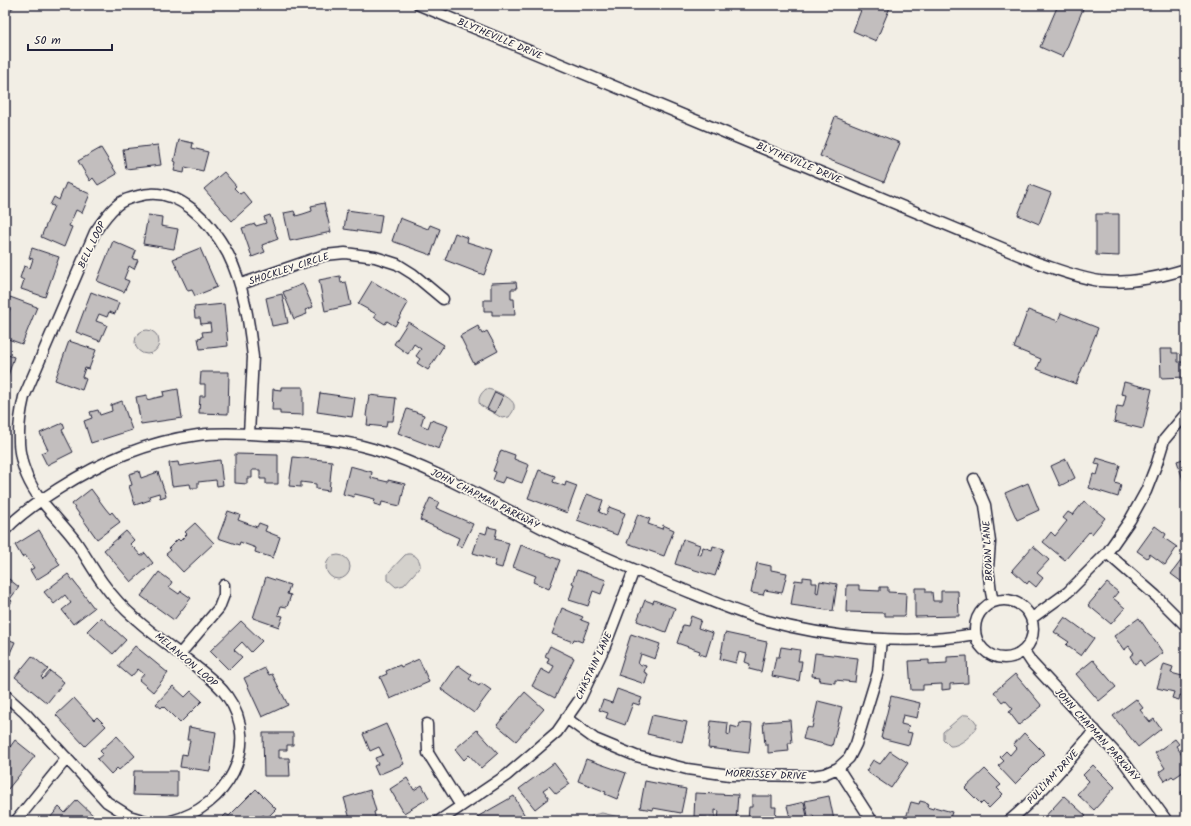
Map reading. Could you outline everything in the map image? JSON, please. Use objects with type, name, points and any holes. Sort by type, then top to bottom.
[{"type":"street","name":"BLYTHEVILLE DRIVE","points":[[419,5],[1024,257],[1075,276],[1102,281],[1128,281],[1168,274],[1186,269]]},
{"type":"street","name":"BELL LOOP","points":[[41,500],[30,483],[21,460],[19,419],[24,397],[96,232],[104,218],[117,205],[126,199],[152,194],[172,196],[187,205],[199,215],[227,253],[241,284],[248,319],[253,357],[249,434]]},
{"type":"street","name":"SHOCKLEY CIRCLE","points":[[241,284],[325,255],[345,253],[375,257],[397,264],[413,274],[444,299]]},
{"type":"street","points":[[1032,618],[1068,592],[1106,553],[1130,520],[1146,491],[1164,440],[1184,416]]},
{"type":"street","name":"JOHN CHAPMAN PARKWAY","points":[[5,530],[41,500],[85,471],[130,451],[168,440],[221,433],[305,436],[332,440],[372,449],[412,464],[551,532],[634,570],[763,620],[803,630],[881,638],[936,640],[975,634]]},
{"type":"street","name":"BROWN LANE","points":[[974,479],[985,505],[990,542],[988,568],[993,602]]},
{"type":"street","name":"MELANCON LOOP","points":[[41,500],[73,539],[102,582],[120,604],[137,620],[214,681],[227,696],[237,713],[241,733],[241,753],[235,772],[225,787],[212,799],[196,811],[183,818],[171,821]]},
{"type":"street","points":[[1106,553],[1156,596],[1186,626]]},
{"type":"street","name":"CHASTAIN LANE","points":[[439,821],[507,775],[557,732],[580,699],[605,646],[634,570]]},
{"type":"street","points":[[180,654],[219,608],[224,595],[224,585]]},
{"type":"street","points":[[1004,600],[1015,602],[1024,607],[1032,618],[1034,628],[1032,639],[1024,651],[1018,656],[1008,659],[995,657],[986,653],[979,644],[975,634],[977,618],[986,606],[993,602],[1004,600]]},
{"type":"street","name":"MORRISSEY DRIVE","points":[[566,718],[594,739],[636,756],[687,769],[730,775],[812,776],[824,774],[838,768],[849,758],[856,744],[878,672],[881,638]]},
{"type":"street","name":"JOHN CHAPMAN PARKWAY","points":[[1024,651],[1032,663],[1124,762],[1167,821]]},
{"type":"street","points":[[5,695],[25,713],[107,802],[128,816],[146,821]]},
{"type":"street","points":[[427,724],[428,753],[462,806]]},
{"type":"street","name":"PULLIAM DRIVE","points":[[1009,821],[1023,809],[1065,765],[1095,730]]},
{"type":"street","points":[[16,821],[67,758]]},
{"type":"street","points":[[838,768],[872,821]]},
{"type":"shaded area","points":[[142,330],[152,330],[159,337],[159,347],[152,354],[142,354],[135,347],[135,337]]},
{"type":"shaded area","points":[[486,389],[502,394],[513,402],[514,409],[509,417],[502,418],[480,405],[480,396]]},
{"type":"shaded area","points":[[407,554],[413,555],[417,558],[420,562],[420,567],[404,585],[396,587],[388,580],[388,573]]},
{"type":"shaded area","points":[[333,555],[343,555],[350,562],[350,572],[343,579],[333,579],[326,572],[326,562]]},
{"type":"shaded area","points":[[963,715],[968,715],[973,718],[977,724],[976,728],[962,742],[954,746],[950,746],[943,739],[943,732]]},
{"type":"shaded area","points":[[602,813],[636,821],[586,821],[593,815]]},
{"type":"building","points":[[863,5],[891,5],[876,41],[853,31]]},
{"type":"building","points":[[1058,5],[1073,5],[1083,9],[1063,57],[1040,47]]},
{"type":"building","points":[[835,117],[900,143],[884,182],[820,156]]},
{"type":"building","points":[[179,140],[193,143],[192,148],[208,152],[203,171],[185,167],[184,173],[174,171],[176,162],[174,161]]},
{"type":"building","points":[[158,145],[161,165],[126,169],[123,149]]},
{"type":"building","points":[[101,148],[117,174],[98,185],[93,178],[90,181],[78,161]]},
{"type":"building","points":[[224,172],[236,186],[234,188],[240,194],[243,192],[252,203],[232,221],[204,189]]},
{"type":"building","points":[[66,183],[90,194],[82,213],[76,210],[69,226],[72,227],[64,247],[41,237],[54,206],[50,205],[54,197],[59,200]]},
{"type":"building","points":[[1030,185],[1051,193],[1039,224],[1018,215]]},
{"type":"building","points":[[324,203],[331,232],[290,241],[284,213],[294,211],[296,216],[312,211],[311,206]]},
{"type":"building","points":[[347,210],[382,215],[379,234],[344,229]]},
{"type":"building","points":[[1096,214],[1119,214],[1119,256],[1096,255]]},
{"type":"building","points":[[148,215],[162,217],[161,226],[178,229],[174,249],[143,244]]},
{"type":"building","points":[[270,215],[278,239],[262,245],[265,252],[252,257],[242,228],[255,224],[256,226],[266,223],[264,217]]},
{"type":"building","points":[[400,218],[428,229],[430,225],[440,229],[431,255],[392,241]]},
{"type":"building","points":[[455,233],[468,238],[467,242],[493,250],[484,275],[445,260]]},
{"type":"building","points":[[113,241],[136,251],[133,259],[138,260],[134,269],[129,266],[124,279],[129,281],[124,292],[97,281]]},
{"type":"building","points":[[32,248],[59,257],[45,297],[21,289],[24,280],[20,278],[24,266],[30,268],[33,259],[29,258]]},
{"type":"building","points":[[200,248],[217,287],[195,296],[192,290],[188,291],[173,259]]},
{"type":"building","points":[[340,276],[341,283],[346,282],[351,305],[325,311],[319,280]]},
{"type":"building","points":[[372,281],[408,303],[395,326],[387,321],[385,324],[374,317],[376,314],[358,304]]},
{"type":"building","points":[[516,282],[517,289],[511,289],[511,299],[514,299],[515,315],[492,315],[492,311],[484,311],[484,300],[491,300],[491,283]]},
{"type":"building","points":[[303,284],[313,307],[305,310],[307,314],[294,319],[283,292]]},
{"type":"building","points":[[91,292],[119,303],[115,314],[109,312],[107,317],[99,314],[96,321],[107,325],[100,341],[76,332]]},
{"type":"building","points":[[282,294],[288,323],[272,326],[266,298]]},
{"type":"building","points":[[10,297],[37,307],[22,344],[5,338],[5,321],[10,309],[6,308]]},
{"type":"building","points":[[224,304],[228,346],[200,349],[198,338],[203,337],[202,332],[211,331],[210,323],[201,324],[200,318],[195,318],[194,307]]},
{"type":"building","points":[[1028,310],[1058,321],[1061,313],[1098,328],[1076,384],[1037,369],[1041,359],[1014,348]]},
{"type":"building","points":[[408,322],[444,345],[428,370],[417,363],[420,359],[416,356],[421,349],[414,344],[408,354],[394,344]]},
{"type":"building","points":[[478,326],[482,334],[487,331],[498,351],[474,364],[460,336]]},
{"type":"building","points":[[69,341],[96,350],[89,369],[85,368],[82,377],[86,379],[82,390],[55,380]]},
{"type":"building","points":[[1160,349],[1172,349],[1172,353],[1178,353],[1178,362],[1186,362],[1186,377],[1161,378]]},
{"type":"building","points":[[5,354],[14,357],[5,385]]},
{"type":"building","points":[[201,372],[229,372],[228,414],[199,413],[200,396],[205,396],[205,384],[200,384]]},
{"type":"building","points":[[1124,382],[1152,389],[1143,429],[1114,422],[1117,406],[1123,407],[1126,395],[1121,394]]},
{"type":"building","points":[[281,387],[303,387],[303,415],[280,414],[280,410],[272,410],[273,389],[281,390]]},
{"type":"building","points":[[178,389],[182,418],[141,424],[136,397],[147,395],[147,400],[164,396],[163,392]]},
{"type":"building","points":[[495,392],[503,396],[495,413],[487,409]]},
{"type":"building","points":[[320,393],[355,398],[352,417],[317,412]]},
{"type":"building","points":[[369,395],[396,398],[393,421],[387,421],[386,427],[367,425],[368,417],[366,416]]},
{"type":"building","points":[[122,401],[132,430],[91,443],[84,421],[92,418],[90,412],[98,410],[100,415],[112,411],[111,405]]},
{"type":"building","points":[[407,409],[424,415],[421,425],[428,428],[431,420],[448,426],[439,449],[398,433]]},
{"type":"building","points":[[63,423],[65,428],[62,430],[73,452],[47,465],[41,453],[48,450],[40,433]]},
{"type":"building","points":[[501,450],[515,455],[514,459],[529,465],[522,483],[505,477],[502,483],[493,480],[496,472],[493,471]]},
{"type":"building","points":[[235,454],[278,455],[278,484],[266,484],[266,479],[260,479],[260,470],[252,470],[252,478],[247,478],[247,484],[235,483]]},
{"type":"building","points":[[293,457],[332,461],[329,491],[316,489],[316,484],[301,482],[301,487],[289,486]]},
{"type":"building","points":[[1097,458],[1120,465],[1115,483],[1121,485],[1118,497],[1089,488],[1093,474],[1097,475],[1100,465],[1095,464]]},
{"type":"building","points":[[1186,458],[1186,482],[1184,483],[1177,461]]},
{"type":"building","points":[[1066,459],[1075,478],[1060,486],[1051,466]]},
{"type":"building","points":[[220,460],[223,485],[217,486],[216,480],[198,482],[198,488],[191,488],[190,484],[172,486],[169,463],[178,462],[179,466]]},
{"type":"building","points":[[350,466],[372,472],[371,478],[405,484],[400,506],[382,502],[381,506],[374,504],[375,499],[355,494],[354,497],[343,494]]},
{"type":"building","points":[[539,470],[555,476],[553,482],[565,486],[566,482],[577,486],[567,513],[528,498]]},
{"type":"building","points":[[139,471],[141,478],[158,472],[166,496],[160,498],[159,493],[149,496],[150,500],[135,505],[129,486],[132,485],[129,474]]},
{"type":"building","points":[[1028,483],[1039,510],[1017,520],[1005,493]]},
{"type":"building","points":[[91,489],[110,514],[112,512],[120,522],[97,539],[72,504]]},
{"type":"building","points":[[587,494],[603,500],[599,512],[606,515],[609,507],[625,513],[617,535],[577,520]]},
{"type":"building","points":[[430,498],[439,502],[436,508],[473,524],[462,547],[456,545],[459,538],[420,520]]},
{"type":"building","points":[[1084,501],[1105,518],[1092,534],[1089,532],[1065,560],[1043,542],[1051,532],[1055,536],[1067,521],[1063,518],[1068,512],[1073,515]]},
{"type":"building","points":[[228,511],[240,515],[238,520],[257,527],[259,523],[267,526],[265,531],[280,537],[273,558],[255,552],[256,548],[240,542],[239,545],[218,538]]},
{"type":"building","points":[[638,514],[650,519],[648,524],[662,529],[663,525],[674,530],[664,556],[627,543]]},
{"type":"building","points":[[195,523],[214,543],[183,572],[166,554],[171,550],[169,548],[178,539],[180,541],[187,534],[185,532]]},
{"type":"building","points":[[1155,526],[1166,534],[1164,538],[1177,547],[1165,565],[1150,554],[1147,558],[1137,551]]},
{"type":"building","points":[[488,527],[497,529],[495,539],[509,543],[502,568],[494,566],[496,560],[473,553],[480,532],[486,534]]},
{"type":"building","points":[[39,530],[60,565],[36,580],[30,570],[34,568],[25,555],[22,557],[15,545]]},
{"type":"building","points":[[126,531],[134,540],[130,544],[141,556],[145,553],[153,563],[131,582],[104,550]]},
{"type":"building","points":[[683,539],[700,545],[697,554],[701,555],[703,547],[712,550],[713,546],[724,549],[715,576],[675,564]]},
{"type":"building","points":[[521,545],[560,560],[549,589],[533,582],[536,576],[513,567]]},
{"type":"building","points":[[1033,546],[1049,560],[1037,573],[1043,578],[1036,587],[1029,581],[1027,584],[1012,570]]},
{"type":"building","points":[[1186,554],[1186,585],[1171,574]]},
{"type":"building","points":[[757,563],[771,566],[771,570],[787,573],[782,593],[765,590],[763,595],[751,593]]},
{"type":"building","points":[[577,570],[606,580],[601,594],[593,591],[588,606],[569,600],[574,584],[572,583]]},
{"type":"building","points":[[159,572],[172,582],[169,587],[179,594],[181,591],[191,598],[174,620],[141,596]]},
{"type":"building","points":[[68,574],[94,608],[73,624],[62,610],[71,603],[65,595],[54,604],[44,592]]},
{"type":"building","points":[[5,576],[19,587],[10,599],[12,601],[5,611]]},
{"type":"building","points":[[266,577],[290,585],[287,594],[291,595],[287,607],[281,606],[278,615],[283,616],[279,627],[253,618]]},
{"type":"building","points":[[803,577],[812,578],[812,583],[817,583],[816,592],[818,593],[820,581],[837,584],[833,611],[791,605],[795,580],[803,581]]},
{"type":"building","points":[[1107,583],[1118,592],[1113,598],[1125,608],[1111,624],[1088,605]]},
{"type":"building","points":[[847,585],[859,585],[859,590],[880,591],[880,587],[888,587],[888,592],[906,593],[905,616],[885,616],[885,613],[846,612]]},
{"type":"building","points":[[915,588],[926,588],[926,592],[932,592],[933,601],[941,601],[941,591],[958,591],[959,616],[915,617]]},
{"type":"building","points":[[645,600],[653,603],[654,600],[675,608],[666,632],[637,621]]},
{"type":"building","points":[[562,608],[583,617],[581,620],[589,623],[582,642],[574,639],[573,642],[552,634]]},
{"type":"building","points":[[691,616],[701,620],[698,628],[713,633],[706,656],[699,654],[700,651],[677,643],[683,625],[688,626]]},
{"type":"building","points":[[101,617],[126,640],[113,654],[87,631]]},
{"type":"building","points":[[1065,617],[1094,638],[1081,656],[1066,645],[1069,642],[1054,632]]},
{"type":"building","points":[[1139,618],[1163,653],[1144,666],[1140,660],[1135,664],[1130,656],[1134,653],[1129,646],[1124,650],[1114,636]]},
{"type":"building","points":[[241,621],[262,641],[251,652],[242,642],[234,650],[242,657],[229,670],[210,651]]},
{"type":"building","points":[[725,633],[767,642],[761,672],[749,669],[750,664],[745,662],[747,654],[739,652],[736,663],[720,659]]},
{"type":"building","points":[[631,634],[660,644],[655,659],[641,654],[638,664],[646,666],[644,672],[648,674],[645,684],[618,675]]},
{"type":"building","points":[[5,638],[15,642],[5,664]]},
{"type":"building","points":[[135,646],[168,673],[153,692],[139,680],[144,674],[138,669],[131,677],[118,666]]},
{"type":"building","points":[[550,646],[574,658],[555,698],[532,686],[541,669],[550,674],[554,666],[547,663],[549,658],[545,656]]},
{"type":"building","points":[[781,647],[800,650],[798,661],[802,661],[799,681],[772,676],[776,657],[779,657]]},
{"type":"building","points":[[815,653],[858,658],[855,682],[835,680],[835,683],[819,681],[820,677],[812,676]]},
{"type":"building","points":[[32,656],[48,669],[41,677],[43,679],[50,671],[64,682],[47,703],[15,677]]},
{"type":"building","points":[[967,656],[968,683],[950,684],[950,689],[942,690],[942,684],[923,685],[923,690],[911,690],[909,661],[929,660],[929,664],[947,663],[947,657]]},
{"type":"building","points":[[419,659],[429,682],[390,699],[380,677],[387,674],[386,671],[400,665],[401,667]]},
{"type":"building","points":[[1093,660],[1116,687],[1099,701],[1076,674]]},
{"type":"building","points":[[1164,664],[1173,667],[1171,673],[1186,677],[1186,697],[1180,695],[1179,700],[1172,698],[1174,692],[1157,688]]},
{"type":"building","points":[[458,665],[472,675],[469,679],[479,686],[481,683],[491,690],[474,713],[441,689]]},
{"type":"building","points":[[265,668],[269,675],[272,674],[288,705],[262,717],[244,678]]},
{"type":"building","points":[[1015,674],[1042,706],[1019,725],[1009,712],[1013,709],[1005,700],[1002,702],[994,692]]},
{"type":"building","points":[[173,686],[185,697],[191,691],[202,701],[180,723],[163,706],[161,708],[156,704]]},
{"type":"building","points":[[617,689],[642,698],[639,705],[633,703],[625,725],[606,718],[608,713],[599,710],[603,700],[612,703]]},
{"type":"building","points":[[525,692],[544,709],[516,741],[497,725]]},
{"type":"building","points":[[891,696],[920,703],[917,718],[903,715],[901,724],[909,726],[907,732],[912,733],[909,745],[881,738]]},
{"type":"building","points":[[74,698],[94,720],[97,717],[106,726],[85,746],[56,715]]},
{"type":"building","points":[[1136,699],[1143,708],[1140,710],[1150,722],[1154,719],[1161,729],[1138,747],[1113,716]]},
{"type":"building","points":[[818,701],[842,707],[832,746],[803,739],[806,727],[812,728]]},
{"type":"building","points":[[652,715],[687,722],[682,742],[647,734]]},
{"type":"building","points":[[790,720],[792,743],[788,743],[789,751],[768,753],[768,745],[765,745],[763,722]]},
{"type":"building","points":[[711,721],[728,723],[727,734],[730,735],[731,726],[739,728],[740,723],[752,724],[749,753],[708,748]]},
{"type":"building","points":[[386,724],[404,764],[378,775],[374,766],[378,764],[375,758],[383,755],[379,747],[370,751],[363,734]]},
{"type":"building","points":[[189,727],[216,732],[210,771],[180,767],[182,754],[187,755],[190,740],[187,740]]},
{"type":"building","points":[[477,730],[498,753],[481,768],[469,755],[464,760],[455,749]]},
{"type":"building","points":[[263,733],[293,733],[293,745],[287,745],[287,750],[279,750],[279,758],[289,758],[290,776],[264,776]]},
{"type":"building","points":[[1024,733],[1045,754],[1015,784],[998,766],[1004,761],[1000,757],[1006,751],[1010,755],[1016,748],[1013,745]]},
{"type":"building","points":[[117,736],[135,756],[119,770],[117,768],[111,774],[97,759],[103,754],[100,751]]},
{"type":"building","points":[[1175,739],[1179,744],[1176,746],[1186,760],[1186,770],[1174,778],[1172,776],[1165,781],[1159,772],[1165,768],[1155,753]]},
{"type":"building","points":[[15,740],[35,756],[8,789],[5,787],[5,749],[8,745],[10,747]]},
{"type":"building","points":[[890,751],[908,763],[891,788],[866,771],[873,760],[880,764]]},
{"type":"building","points":[[586,759],[626,773],[617,799],[605,794],[606,792],[578,781]]},
{"type":"building","points":[[554,763],[570,784],[556,794],[549,786],[543,790],[549,798],[535,809],[519,789]]},
{"type":"building","points":[[1093,765],[1115,787],[1094,810],[1077,794],[1089,781],[1083,775]]},
{"type":"building","points":[[985,769],[1001,785],[997,788],[1003,794],[989,808],[983,802],[981,804],[965,788]]},
{"type":"building","points":[[134,771],[177,771],[177,796],[133,795]]},
{"type":"building","points":[[407,778],[414,790],[422,785],[429,798],[404,813],[390,789]]},
{"type":"building","points":[[645,781],[686,789],[681,813],[653,808],[653,810],[640,808]]},
{"type":"building","points":[[256,789],[276,809],[267,818],[263,815],[257,821],[219,821],[226,814],[229,816]]},
{"type":"building","points":[[370,790],[376,811],[374,812],[376,820],[356,821],[355,818],[350,819],[344,798]]},
{"type":"building","points":[[1186,790],[1186,807],[1181,792]]},
{"type":"building","points":[[695,793],[738,795],[736,820],[718,819],[719,811],[715,810],[715,818],[694,817]]},
{"type":"building","points":[[514,796],[525,816],[519,819],[520,821],[479,821],[477,817]]},
{"type":"building","points":[[752,796],[772,796],[772,807],[776,807],[775,821],[748,821],[749,807],[752,807]]},
{"type":"building","points":[[829,796],[834,820],[814,821],[813,815],[808,816],[805,801]]},
{"type":"building","points":[[1064,796],[1086,816],[1081,821],[1041,821]]},
{"type":"building","points":[[77,800],[95,817],[91,821],[88,819],[86,821],[53,821],[50,818],[59,807],[65,813]]},
{"type":"building","points":[[920,801],[928,803],[927,807],[933,809],[934,807],[952,812],[949,821],[905,821],[911,802],[919,804]]},
{"type":"building","points":[[804,802],[808,821],[791,821],[787,806]]},
{"type":"waterway","points":[[5,14],[14,5]]}]
